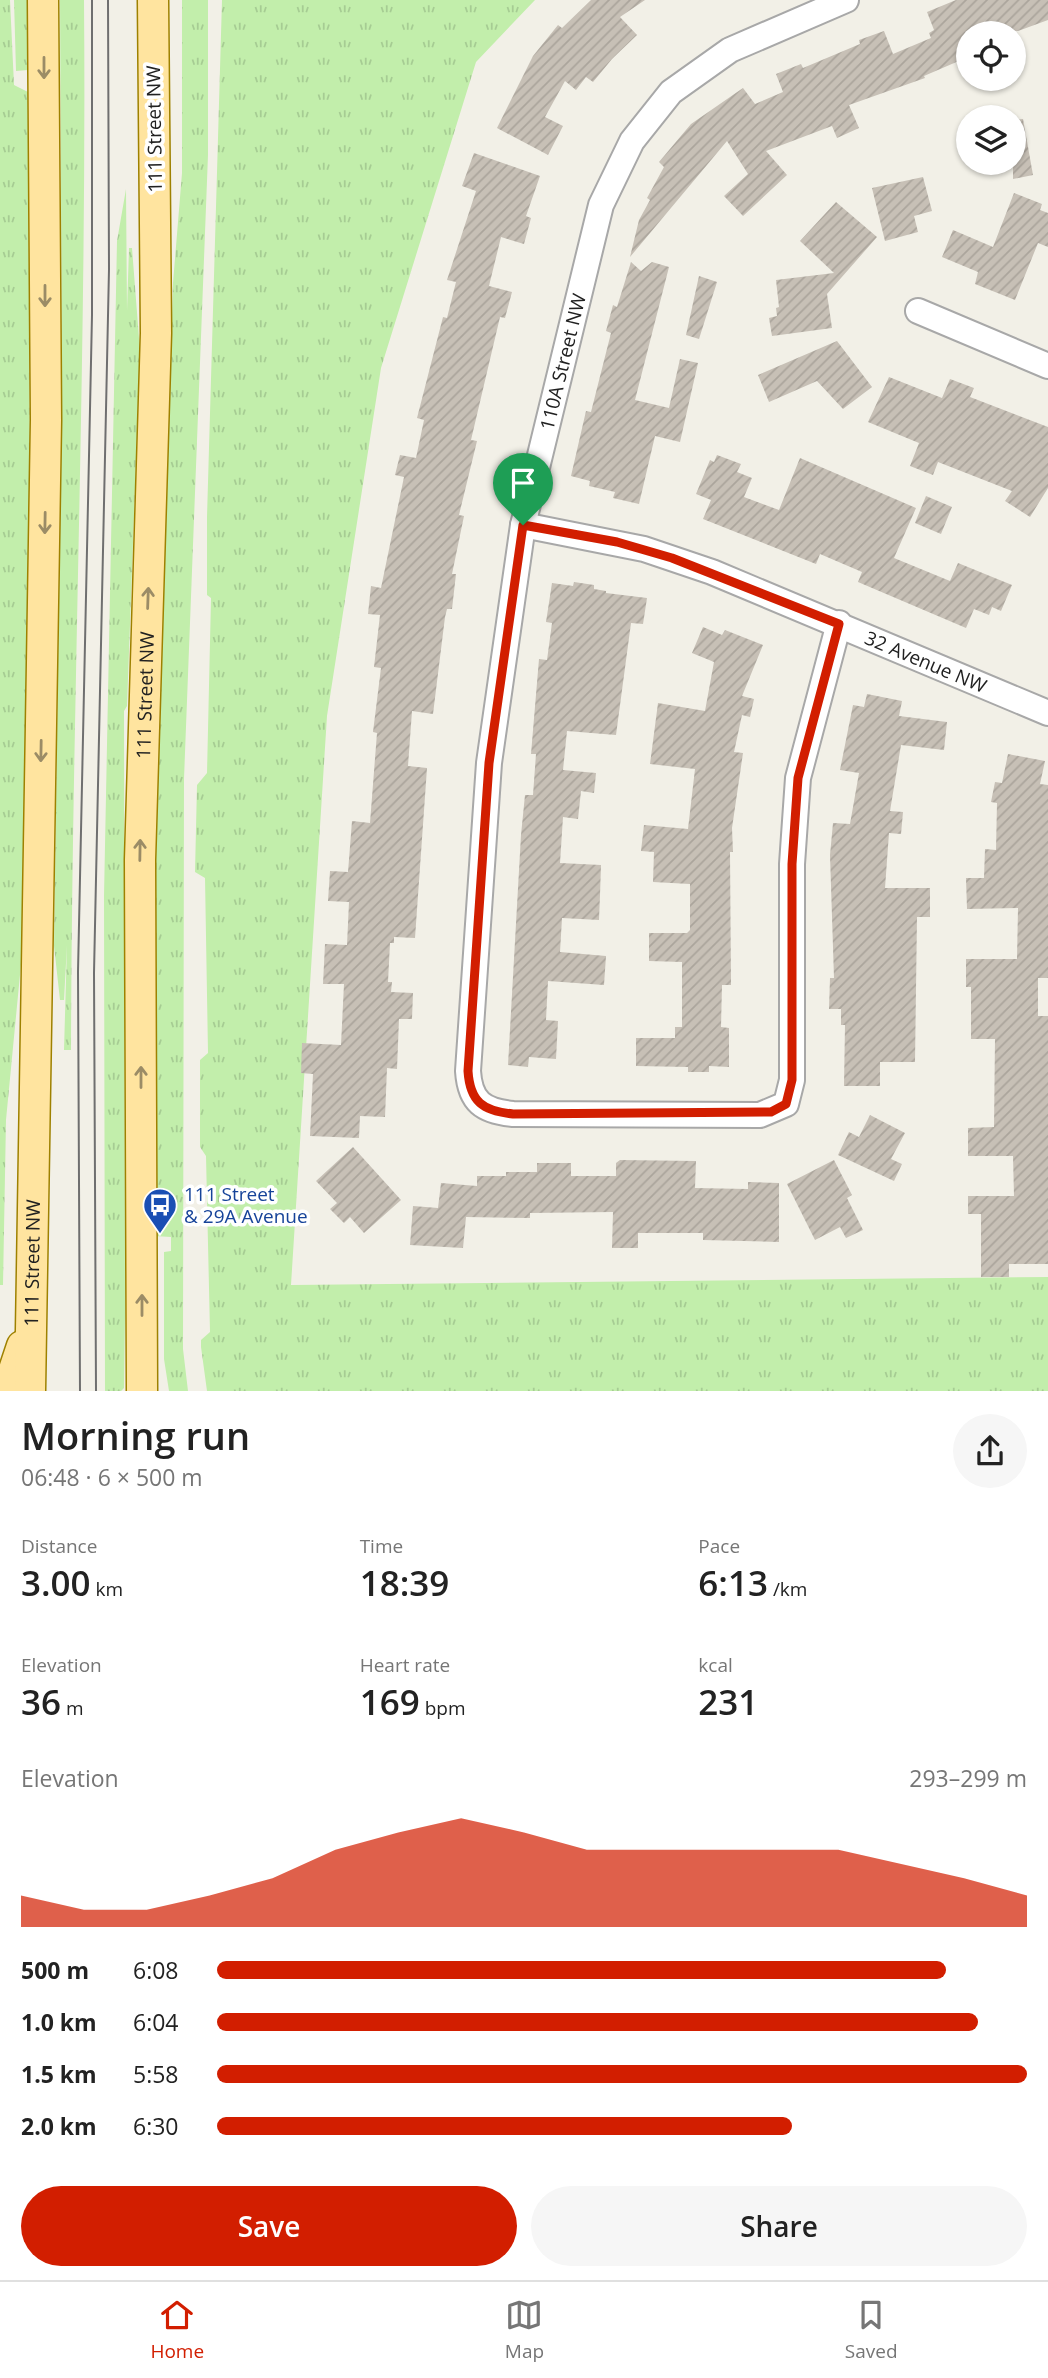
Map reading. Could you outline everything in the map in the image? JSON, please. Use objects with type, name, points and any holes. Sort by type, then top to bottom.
[{"type":"main road","name":"111 Street NW","points":[[30,1391],[46,420],[43,0]]},
{"type":"main road","name":"111 Street NW","points":[[145,1385],[140,860],[155,358],[153,0]]},
{"type":"main road","points":[[153,78],[163,0]]},
{"type":"main road","points":[[7,1391],[30,1323]]},
{"type":"street","name":"110A Street NW","points":[[839,624],[798,778],[792,864],[790,1096],[780,1108],[760,1115],[513,1114],[494,1112],[480,1106],[473,1096],[468,1071],[494,722],[523,525],[601,205],[632,141],[671,92],[730,50],[846,0]]},
{"type":"street","points":[[918,311],[1048,366]]},
{"type":"street","name":"32 Avenue NW","points":[[523,525],[617,542],[672,558],[839,624],[1048,713]]},
{"type":"green space","points":[[0,0],[10,0],[14,85],[28,92],[30,470],[22,954],[6,1120],[3,1285],[0,1285]]},
{"type":"green space","points":[[14,0],[28,0],[28,70],[16,71]]},
{"type":"green space","points":[[60,0],[84,0],[83,262],[71,1050],[64,1050],[67,945],[64,1000],[60,1000],[54,946],[62,386]]},
{"type":"green space","points":[[182,0],[208,0],[208,155],[184,779],[183,1349],[188,1391],[169,1391],[164,1359],[164,1252],[171,1251],[171,1237],[154,1236],[154,875],[173,283],[182,173]]},
{"type":"green space","points":[[222,0],[535,0],[476,62],[381,368],[327,716],[291,1285],[1048,1277],[1048,1391],[207,1391],[201,1347],[201,1340],[210,1332],[206,1156],[200,1147],[200,1060],[208,1053],[205,878],[195,872],[197,785],[207,773],[211,598],[207,595],[207,517]]},
{"type":"green space","points":[[126,189],[127,311],[129,248],[132,248],[140,351],[127,706],[124,711],[124,1388],[121,1391],[105,1391],[104,896],[117,241]]},
{"type":"building","points":[[591,0],[645,0],[620,17],[637,35],[593,82],[586,77],[576,90],[565,81],[545,117],[563,126],[548,155],[497,128],[533,56],[558,25],[562,28]]},
{"type":"building","points":[[956,0],[1048,0],[1048,20],[1026,28],[1026,21],[956,21],[956,62],[924,76],[925,78],[849,105],[859,128],[837,138],[832,126],[766,151],[787,175],[743,216],[724,196],[748,174],[727,141],[630,257],[639,220],[650,200],[647,198],[664,167],[659,162],[691,124],[743,88],[755,104],[783,92],[776,74],[801,64],[803,68],[860,44],[859,40],[884,31],[893,54],[931,38],[929,33],[934,30],[927,12]]},
{"type":"building","points":[[1026,136],[1033,175],[1013,179],[1013,175],[1026,175]]},
{"type":"building","points":[[474,153],[540,176],[526,216],[531,218],[524,244],[501,237],[489,286],[512,292],[505,318],[500,317],[471,440],[477,441],[459,515],[464,516],[452,574],[456,574],[452,609],[447,609],[445,617],[433,714],[412,711],[408,766],[427,768],[415,938],[394,937],[394,943],[390,943],[388,982],[392,982],[391,992],[413,993],[412,1019],[399,1019],[397,1069],[387,1068],[385,1117],[360,1116],[359,1138],[310,1136],[313,1074],[301,1073],[302,1043],[341,1045],[344,984],[323,984],[325,944],[347,945],[349,902],[328,901],[330,871],[348,872],[352,821],[370,823],[377,733],[373,732],[381,668],[374,667],[380,615],[368,614],[371,586],[381,588],[404,477],[395,475],[400,455],[416,458],[424,420],[417,418],[443,317],[447,318],[456,282],[447,280],[476,191],[462,186]]},
{"type":"building","points":[[923,177],[932,211],[914,216],[918,232],[885,241],[872,188]]},
{"type":"building","points":[[1014,193],[1042,204],[1040,210],[1048,213],[1048,247],[1038,243],[1015,300],[975,284],[978,272],[942,257],[953,230],[993,247]]},
{"type":"building","points":[[836,202],[877,237],[827,294],[832,328],[772,336],[769,318],[777,316],[776,308],[779,307],[776,280],[834,273],[800,241]]},
{"type":"building","points":[[631,262],[641,271],[652,262],[669,267],[635,400],[669,408],[680,359],[698,363],[680,442],[655,436],[639,504],[613,498],[615,492],[589,486],[590,481],[571,476],[586,411],[591,412],[611,333],[606,331],[613,305],[617,307]]},
{"type":"building","points":[[699,276],[717,282],[699,339],[686,335]]},
{"type":"building","points":[[837,341],[872,387],[843,409],[817,381],[769,402],[758,375]]},
{"type":"building","points":[[889,377],[942,398],[950,379],[974,388],[970,397],[1048,427],[1048,488],[1030,517],[1005,501],[1012,491],[938,462],[933,475],[910,466],[919,443],[868,422]]},
{"type":"building","points":[[717,455],[741,464],[737,472],[752,478],[744,497],[779,510],[800,458],[916,508],[894,558],[950,581],[958,563],[1012,585],[1001,611],[992,607],[989,615],[974,609],[966,628],[858,582],[862,572],[820,554],[816,564],[703,519],[711,500],[696,494],[710,460],[714,462]]},
{"type":"building","points":[[926,496],[952,507],[941,534],[915,523]]},
{"type":"building","points":[[574,582],[594,585],[594,589],[606,593],[647,598],[643,624],[631,623],[616,735],[567,731],[563,770],[596,773],[594,793],[581,791],[578,819],[563,817],[560,863],[601,865],[599,920],[562,918],[560,952],[606,956],[604,985],[548,981],[546,1020],[558,1021],[556,1059],[529,1057],[528,1067],[508,1065],[521,835],[525,795],[533,795],[536,754],[531,754],[539,659],[547,660],[552,623],[546,622],[552,583],[573,586]]},
{"type":"building","points":[[703,627],[722,635],[725,630],[763,645],[742,696],[754,699],[750,717],[742,715],[734,752],[743,753],[732,828],[733,852],[730,852],[731,985],[722,985],[721,1027],[729,1028],[729,1067],[709,1066],[709,1072],[688,1072],[688,1067],[636,1066],[636,1038],[675,1038],[675,1027],[682,1027],[682,962],[649,961],[649,933],[687,933],[690,930],[690,884],[653,882],[654,852],[641,851],[644,825],[688,829],[695,769],[650,764],[658,703],[705,711],[714,662],[692,653]]},
{"type":"building","points":[[867,694],[902,701],[899,716],[947,722],[944,750],[901,745],[890,811],[903,812],[901,834],[889,833],[885,888],[930,888],[930,917],[917,917],[915,1062],[880,1062],[880,1086],[844,1086],[845,1025],[841,1025],[841,1009],[829,1009],[830,978],[834,978],[830,855],[833,823],[850,824],[859,773],[840,770],[853,705],[864,707]]},
{"type":"building","points":[[1008,754],[1045,761],[1040,784],[1048,785],[1048,978],[1038,978],[1038,1016],[1048,1016],[1048,1264],[1009,1264],[1009,1277],[981,1277],[981,1214],[968,1214],[968,1196],[1014,1196],[1013,1156],[968,1156],[968,1128],[994,1127],[995,1039],[971,1039],[971,987],[966,987],[966,959],[1017,959],[1018,908],[967,909],[966,878],[984,878],[985,849],[996,850],[997,803],[991,802],[995,782],[1002,783]]},
{"type":"building","points":[[870,1115],[905,1133],[891,1159],[902,1164],[894,1181],[838,1155],[849,1132],[859,1137]]},
{"type":"building","points":[[353,1147],[401,1200],[364,1233],[350,1217],[344,1223],[330,1209],[337,1203],[316,1181]]},
{"type":"building","points":[[620,1160],[696,1161],[695,1188],[748,1189],[748,1182],[779,1183],[779,1242],[703,1240],[703,1233],[638,1233],[638,1248],[612,1248],[613,1212],[530,1213],[530,1218],[466,1217],[463,1248],[410,1245],[413,1206],[438,1208],[441,1183],[477,1186],[477,1176],[537,1172],[537,1163],[571,1163],[571,1176],[616,1176],[616,1163]]},
{"type":"building","points":[[834,1160],[852,1195],[847,1198],[863,1230],[846,1238],[840,1227],[815,1240],[787,1184]]},
{"type":"tram line","points":[[80,1391],[78,972],[92,315],[92,0]]},
{"type":"tram line","points":[[96,1391],[94,973],[109,269],[108,0]]},
{"type":"place","name":"111 Street & 29A Avenue","points":[[160,1235]]},
{"type":"route","points":[[523,525],[644,549],[712,572],[839,624],[819,690],[798,778],[792,864],[792,1080],[786,1104],[771,1112],[760,1115],[513,1114],[494,1112],[480,1106],[473,1096],[468,1071],[489,763],[523,525]]}]
